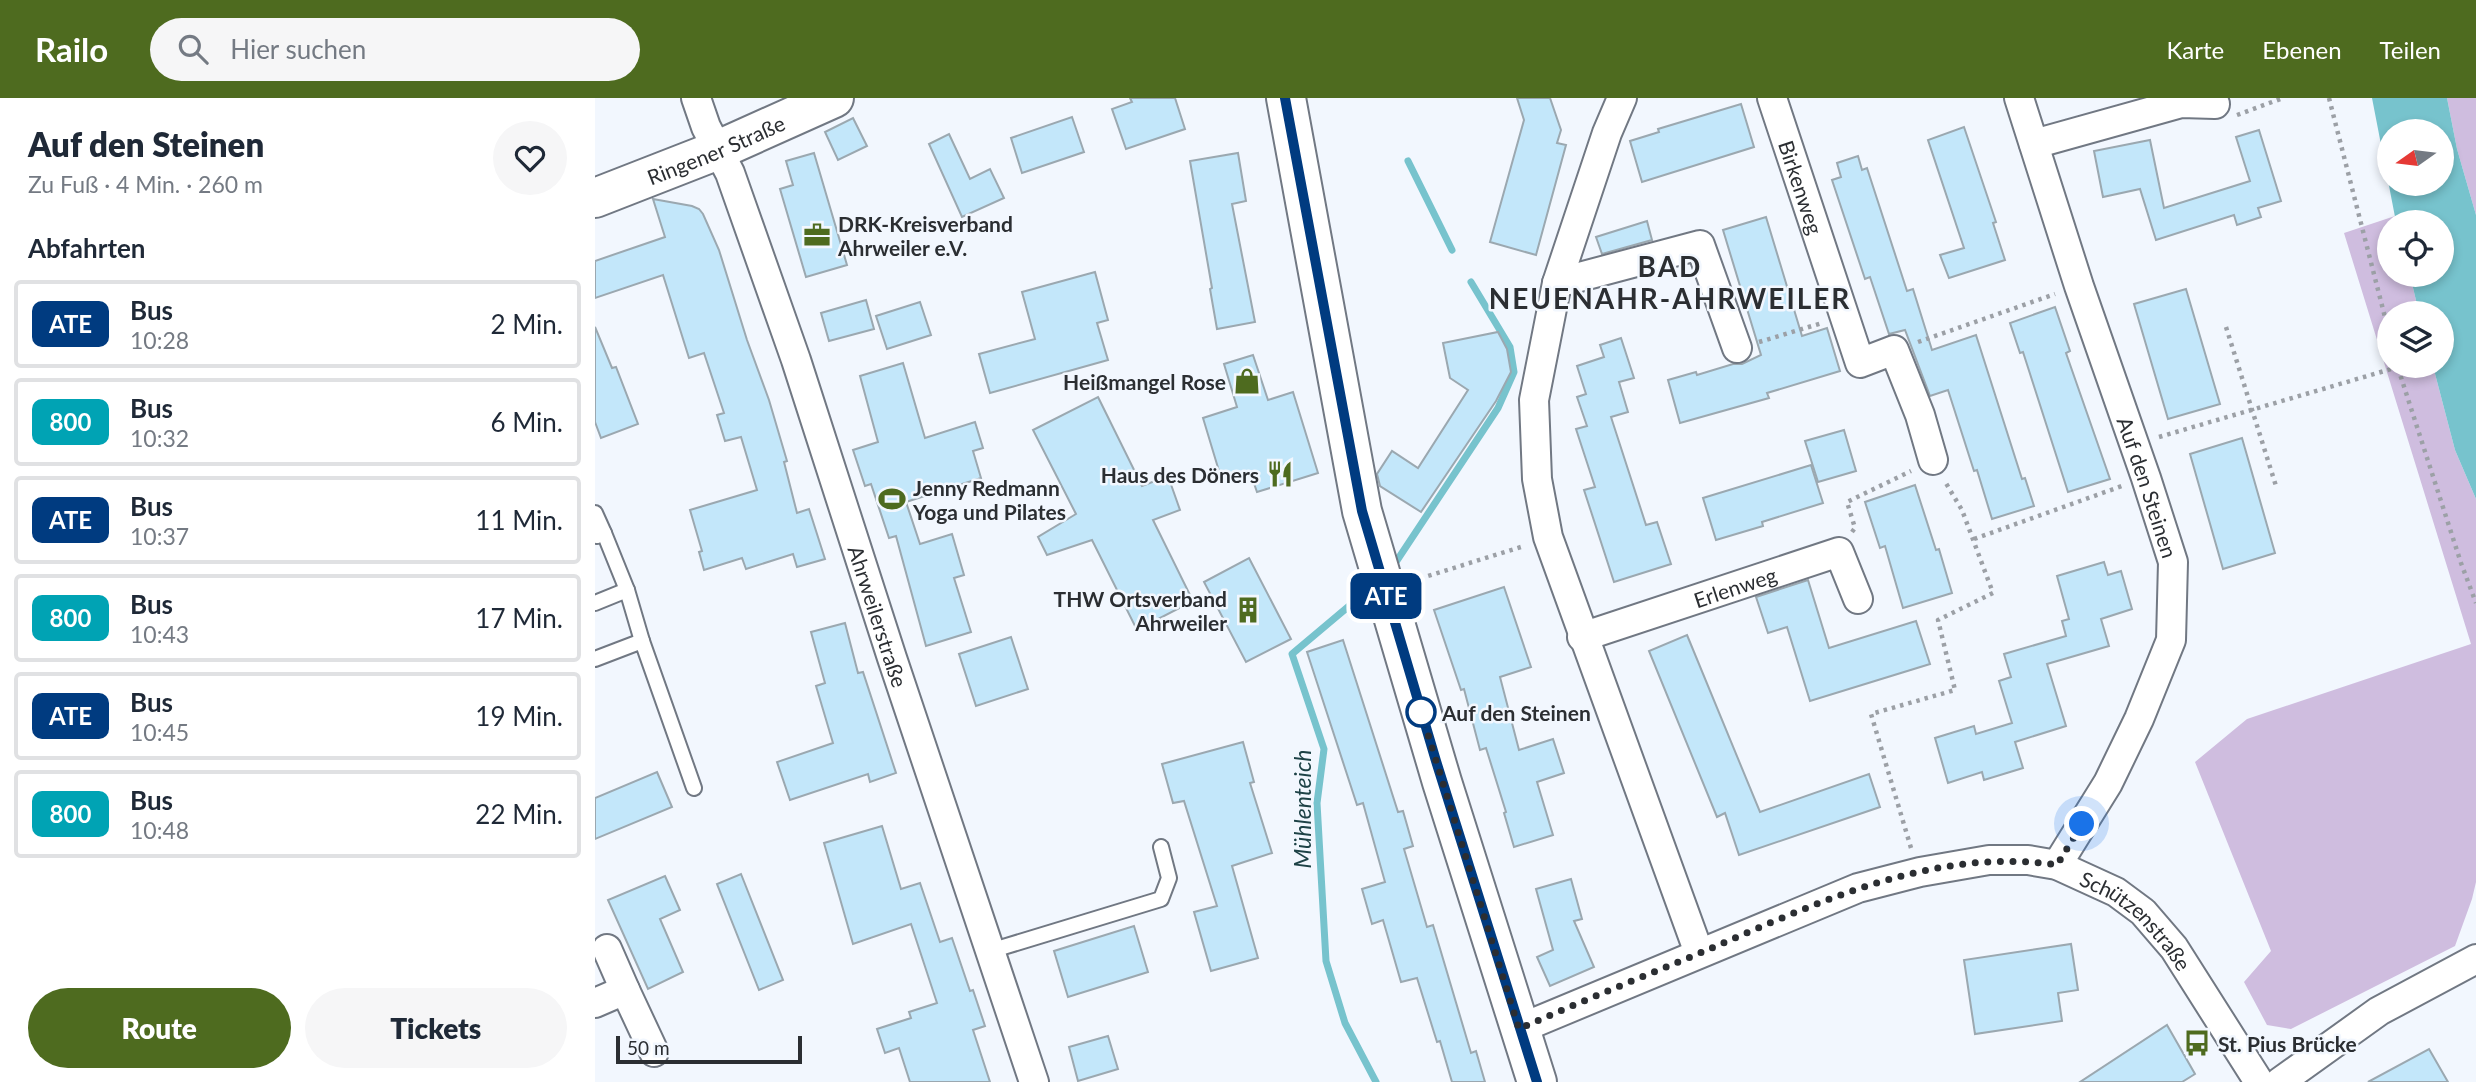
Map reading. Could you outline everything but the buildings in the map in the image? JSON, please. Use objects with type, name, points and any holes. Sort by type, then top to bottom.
[{"type":"street","name":"Ahrweilerstraße","points":[[696,98],[706,127],[730,173],[796,360],[896,671],[1034,1082]]},
{"type":"street","name":"Ringener Straße","points":[[595,198],[718,150],[834,98]]},
{"type":"street","points":[[1286,98],[1362,511],[1385,594],[1537,1082]]},
{"type":"street","points":[[1622,98],[1607,133],[1557,283],[1534,400],[1537,479],[1548,537],[1582,637],[1699,954]]},
{"type":"street","name":"Birkenweg","points":[[1772,98],[1860,362],[1894,350]]},
{"type":"street","name":"Auf den Steinen","points":[[2019,98],[2079,286],[2173,562],[2171,640],[2139,719],[2108,783],[2057,865]]},
{"type":"street","points":[[2034,144],[2181,103],[2215,104]]},
{"type":"street","points":[[1557,283],[1700,245],[1737,348]]},
{"type":"street","points":[[1894,350],[1920,415],[1933,460]]},
{"type":"street","points":[[1839,552],[1858,598]]},
{"type":"street","name":"Erlenweg","points":[[1582,637],[1839,552]]},
{"type":"street","name":"Schützenstraße","points":[[1519,1029],[1858,888],[1920,872],[1989,860],[2028,860],[2057,865],[2116,892],[2143,912],[2174,948],[2259,1082]]},
{"type":"street","points":[[607,948],[653,1052]]},
{"type":"street","points":[[2280,1082],[2379,1012],[2476,959]]},
{"type":"street","points":[[595,1003],[625,990]]},
{"type":"lane","points":[[595,513],[599,535],[627,590],[642,641],[694,788]]},
{"type":"lane","points":[[595,603],[627,590]]},
{"type":"lane","points":[[595,659],[642,641]]},
{"type":"lane","points":[[990,951],[1161,899],[1168,878],[1161,847]]},
{"type":"path","points":[[2215,104],[2237,116],[2283,98]]},
{"type":"path","points":[[2329,98],[2381,301]]},
{"type":"path","points":[[1894,350],[2079,286]]},
{"type":"path","points":[[1737,348],[1846,316]]},
{"type":"path","points":[[2226,327],[2276,486]]},
{"type":"path","points":[[2134,444],[2377,373]]},
{"type":"path","points":[[2402,378],[2476,603]]},
{"type":"path","points":[[1839,552],[1855,528],[1847,502],[1933,460],[1962,510],[1993,593],[1938,620],[1955,690],[1871,714],[1920,872]]},
{"type":"path","points":[[1974,539],[2146,478]]},
{"type":"path","points":[[1385,594],[1410,582],[1548,537]]},
{"type":"shaded area","points":[[2447,98],[2476,98],[2476,215],[2457,149],[2454,119],[2451,119]]},
{"type":"shaded area","points":[[2377,222],[2377,287],[2413,287],[2416,301],[2377,301],[2377,340],[2344,233]]},
{"type":"shaded area","points":[[2389,378],[2436,378],[2455,450],[2476,499],[2476,882],[2455,946],[2291,1029],[2267,1025],[2244,982],[2271,951],[2195,762],[2247,719],[2471,644]]},
{"type":"water","points":[[2372,98],[2447,98],[2451,119],[2377,119],[2377,124]]},
{"type":"water","points":[[2454,134],[2476,215],[2476,499],[2455,450],[2436,378],[2454,378],[2454,301],[2416,301],[2413,287],[2454,287],[2454,210],[2394,210],[2391,196],[2454,196]]},
{"type":"waterway","name":"Mühlenteich","points":[[1408,161],[1452,250]]},
{"type":"waterway","name":"Mühlenteich","points":[[1392,568],[1498,408],[1514,372],[1510,347],[1471,282]]},
{"type":"waterway","name":"Mühlenteich","points":[[1355,601],[1292,654],[1324,749],[1317,803],[1326,961],[1345,1023],[1376,1082]]},
{"type":"bus line","name":"ATE","points":[[1285,98],[1362,511],[1436,761],[1537,1082]]},
{"type":"place","name":"DRK-Kreisverband Ahrweiler e.V.","points":[[817,235]]},
{"type":"place","name":"Heißmangel Rose","points":[[1247,381]]},
{"type":"place","name":"Haus des Döners","points":[[1280,474]]},
{"type":"place","name":"Jenny Redmann Yoga und Pilates","points":[[892,499]]},
{"type":"place","name":"THW Ortsverband Ahrweiler","points":[[1248,610]]},
{"type":"place","name":"Auf den Steinen","points":[[1421,712]]},
{"type":"place","name":"St. Pius Brücke","points":[[2197,1043]]},
{"type":"district","name":"BAD NEUENAHR-AHRWEILER","points":[[1670,282]]},
{"type":"route","points":[[1421,712],[1519,1029],[1858,888],[1920,872],[1989,860],[2028,860],[2057,865],[2082,824]]}]
